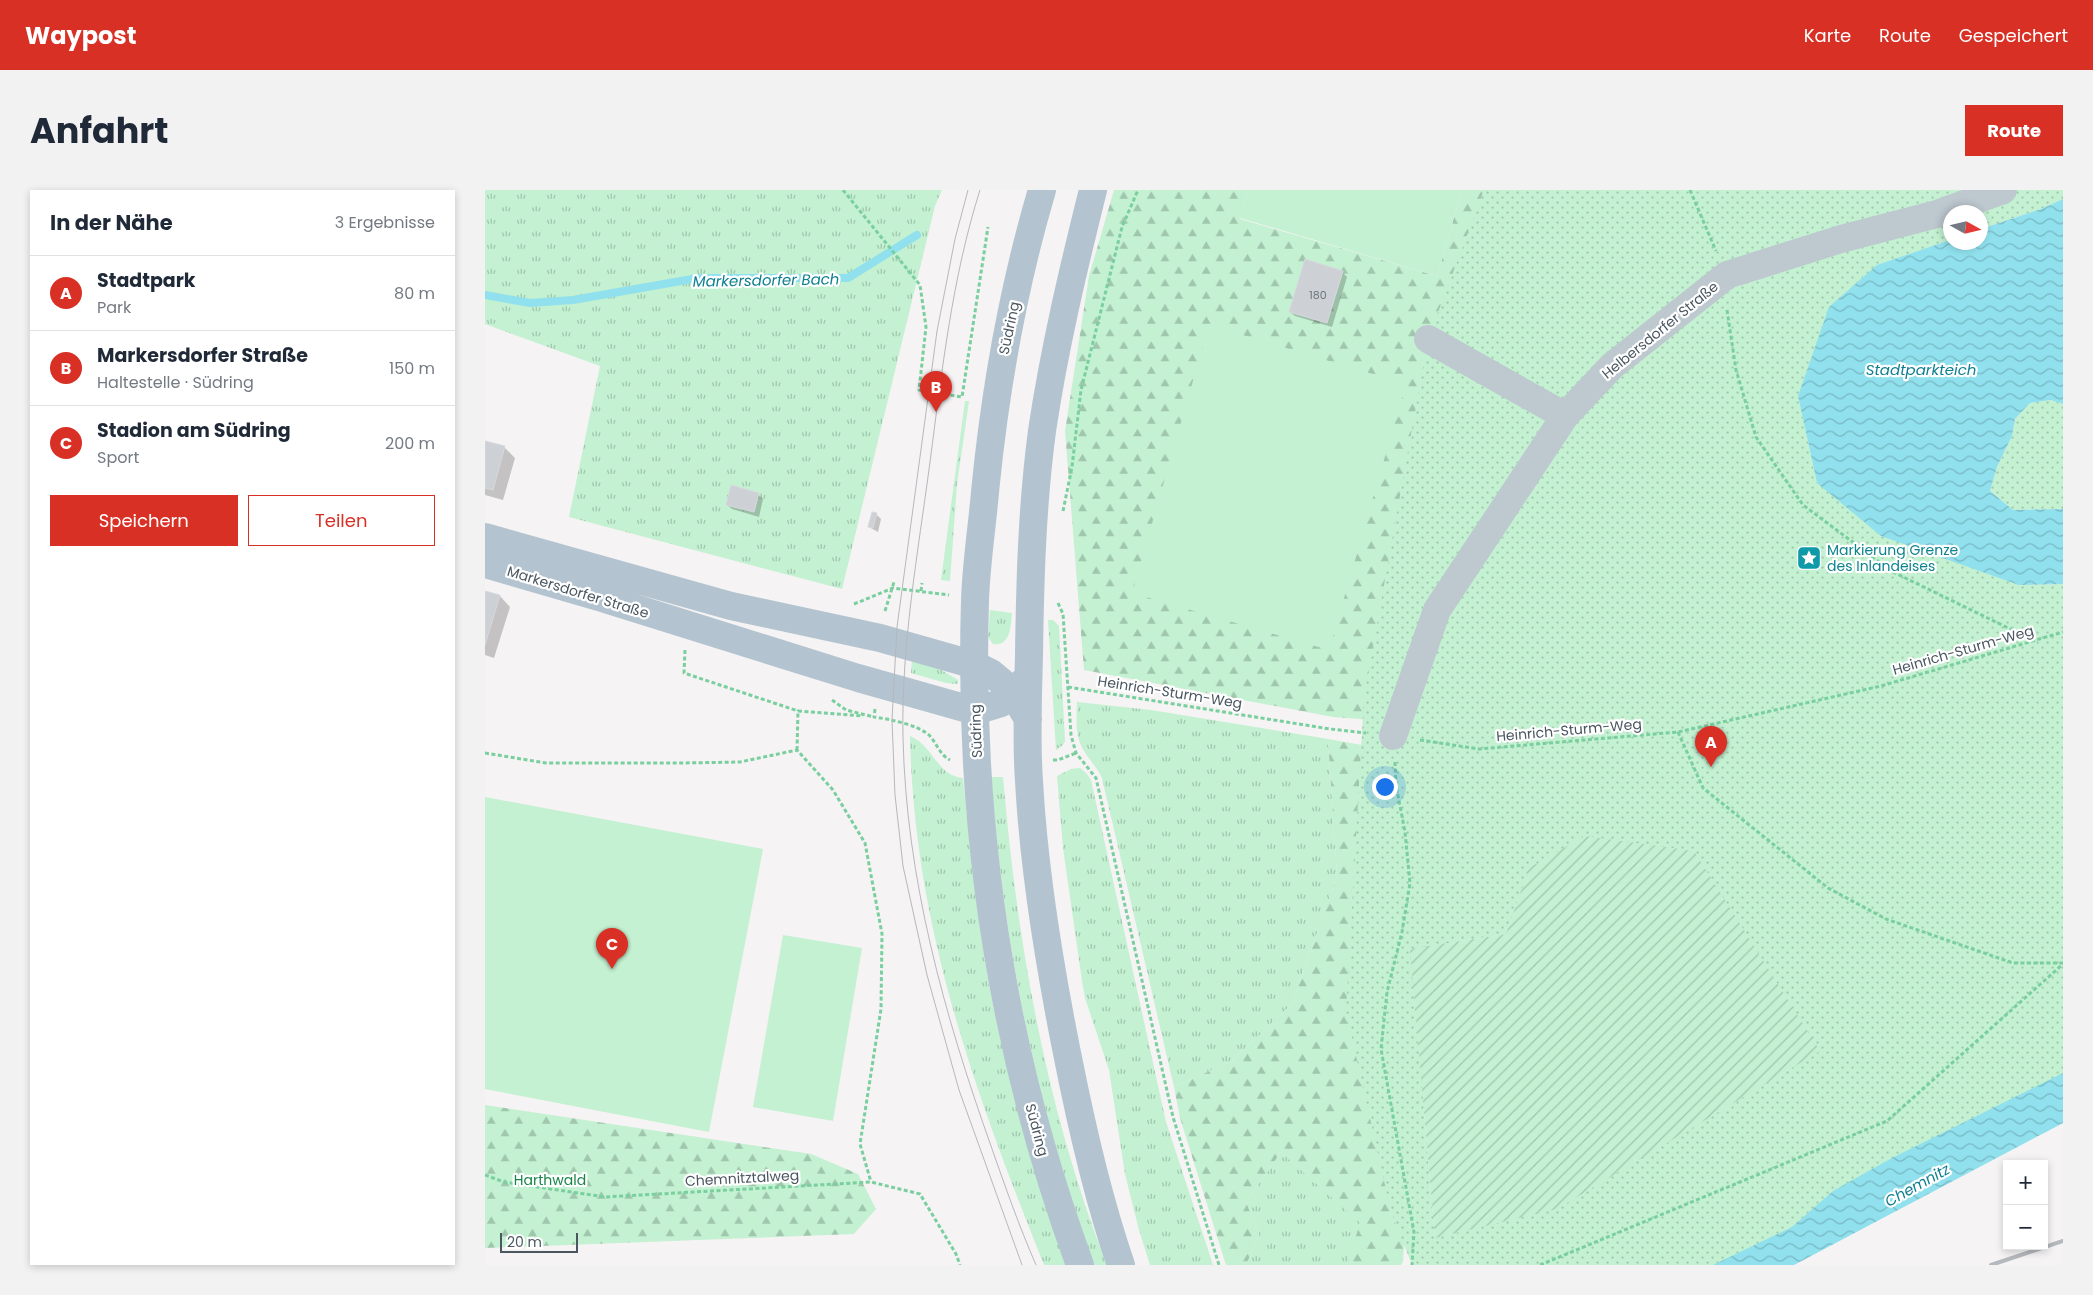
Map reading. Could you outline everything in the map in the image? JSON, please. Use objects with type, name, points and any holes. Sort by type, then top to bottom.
[{"type":"main road","name":"Südring","points":[[1042,190],[1021,273],[1003,359],[992,427],[975,600],[975,711],[979,799],[984,854],[1006,1001],[1045,1161],[1080,1265]]},
{"type":"main road","points":[[1093,190],[1070,282],[1043,430],[1036,489],[1030,608],[1029,782],[1044,926],[1082,1126],[1121,1265]]},
{"type":"main road","name":"Markersdorfer Straße","points":[[485,537],[731,606],[880,638],[975,665],[991,673],[1013,694],[1028,719]]},
{"type":"main road","name":"Markersdorfer Straße","points":[[485,564],[848,675],[975,711]]},
{"type":"main road","points":[[975,711],[1001,703],[1013,694],[1029,672]]},
{"type":"lane","name":"Helbersdorfer Straße","points":[[1393,736],[1437,610],[1565,416],[1612,366],[1727,275],[1841,239],[1937,214],[2003,190]]},
{"type":"lane","points":[[1428,339],[1565,416]]},
{"type":"path","points":[[843,190],[920,285],[926,328],[919,390],[962,397],[988,227]]},
{"type":"path","points":[[1063,513],[1072,467],[1081,390],[1122,227],[1138,190]]},
{"type":"path","points":[[1689,190],[1727,275],[1726,303],[1736,370],[1757,437],[1803,505],[1893,572],[2035,642]]},
{"type":"path","points":[[893,588],[894,582]]},
{"type":"path","points":[[921,591],[922,583]]},
{"type":"path","points":[[849,606],[893,588],[975,600]]},
{"type":"path","points":[[1056,598],[1063,614],[1071,735],[1076,753],[1096,778],[1173,1117],[1219,1265]]},
{"type":"path","points":[[1030,608],[1063,614]]},
{"type":"path","points":[[687,625],[684,673],[798,711],[875,717]]},
{"type":"path","name":"Heinrich-Sturm-Weg","points":[[1068,687],[1330,729],[1479,749],[1678,732],[1881,686],[2035,642],[2063,632]]},
{"type":"path","points":[[798,711],[797,750],[833,790],[865,843],[881,934],[881,1009],[859,1144],[871,1182]]},
{"type":"path","points":[[1678,732],[1703,788],[1828,888],[1886,919],[2013,963],[2063,964]]},
{"type":"path","points":[[1393,736],[1396,785],[1405,832],[1410,883],[1402,932],[1387,992],[1381,1049],[1413,1232],[1412,1265]]},
{"type":"path","points":[[485,753],[546,763],[682,763],[740,762],[797,750]]},
{"type":"path","points":[[1540,1265],[1887,1120],[2063,964]]},
{"type":"path","name":"Chemnitztalweg","points":[[485,1175],[504,1182],[605,1197],[871,1182],[920,1194],[956,1254],[960,1265]]},
{"type":"green space","points":[[485,190],[942,190],[935,206],[842,589],[569,517],[600,366],[485,324]]},
{"type":"green space","points":[[1114,190],[1248,190],[1240,219],[1437,276],[1462,190],[2063,190],[2063,199],[1988,226],[1988,205],[1943,205],[1943,242],[1877,265],[1798,396],[1810,452],[1463,727],[1333,717],[1084,670],[1065,431],[1089,276]]},
{"type":"green space","points":[[1248,190],[1462,190],[1437,276],[1240,218]]},
{"type":"green space","points":[[1484,190],[2063,190],[2063,199],[2041,209],[1988,227],[1988,205],[1943,205],[1943,242],[1877,265],[1829,307],[1798,396],[1817,483],[2019,585],[2063,584],[2063,1077],[1737,1265],[1412,1265],[1391,1212],[1346,1011],[1364,697],[1428,339]],"holes":[[[1506,934],[1435,1238],[1410,949]]]},
{"type":"green space","points":[[1209,325],[1406,384],[1329,650],[1132,593]]},
{"type":"green space","points":[[2051,400],[2063,404],[2063,509],[2013,510],[1990,491],[1997,467],[2012,436],[2015,419],[2030,403]]},
{"type":"green space","points":[[965,401],[969,401],[957,484],[950,581],[941,580]]},
{"type":"green space","points":[[990,610],[1012,613],[1009,634],[999,644],[993,644],[988,637]]},
{"type":"green space","points":[[1048,620],[1053,620],[1059,626],[1065,741],[1056,750]]},
{"type":"green space","points":[[912,660],[938,668],[958,680],[958,684],[946,683],[911,673]]},
{"type":"green space","points":[[1077,702],[1151,710],[1328,739],[1337,876],[1292,1004],[1232,1061],[1174,1087],[1102,778],[1082,748],[1078,738]]},
{"type":"green space","points":[[910,736],[918,740],[947,772],[963,778],[980,929],[993,1003],[1023,1124],[1068,1265],[1044,1265],[994,1135],[952,1006],[936,941],[923,874],[914,806]]},
{"type":"green space","points":[[1328,739],[1479,766],[1405,1233],[1403,1261],[1401,1265],[1347,1265],[1360,1223],[1281,1152],[1246,1202],[1259,1235],[1246,1265],[1226,1265],[1180,1118],[1174,1087],[1232,1061],[1292,1004],[1337,876]]},
{"type":"green space","points":[[1080,768],[1091,780],[1166,1122],[1213,1265],[1150,1265],[1139,1230],[1125,1174],[1109,1070],[1085,998],[1063,848],[1057,776],[1071,769]]},
{"type":"green space","points":[[991,777],[1003,777],[1009,839],[1026,963],[1037,1025],[1051,1086],[1067,1147],[1107,1265],[1094,1265],[1092,1261],[1058,1156],[1037,1078],[1019,992],[1005,907]]},
{"type":"green space","points":[[485,797],[763,849],[709,1132],[485,1089]]},
{"type":"green space","points":[[1585,836],[1694,851],[1820,1051],[1557,1209],[1435,1238],[1410,949],[1506,934],[1529,868]]},
{"type":"green space","points":[[783,935],[862,948],[833,1121],[753,1107]]},
{"type":"green space","name":"Harthwald","points":[[485,1105],[811,1154],[858,1174],[876,1209],[854,1234],[485,1248]]},
{"type":"green space","points":[[1281,1152],[1361,1223],[1347,1265],[1246,1265],[1259,1235],[1246,1202]]},
{"type":"water","name":"Stadtparkteich","points":[[2063,199],[2063,404],[2051,400],[2030,403],[2015,419],[2012,436],[1997,467],[1990,491],[2013,510],[2063,509],[2063,584],[2019,585],[1881,536],[1817,483],[1798,396],[1829,307],[1877,265],[1943,242],[1943,250],[1988,250],[1988,227],[2041,209]]},
{"type":"water","name":"Chemnitz","points":[[2063,1073],[2063,1123],[1794,1265],[1713,1265],[1792,1227],[1833,1191],[1890,1159]]},
{"type":"building","points":[[1305,259],[1343,271],[1327,323],[1289,312]]},
{"type":"building","points":[[485,441],[505,446],[493,490],[485,488]]},
{"type":"building","points":[[731,485],[759,493],[754,512],[726,505]]},
{"type":"building","points":[[872,512],[877,513],[873,528],[868,527]]},
{"type":"building","points":[[485,591],[500,595],[485,645]]},
{"type":"waterway","name":"Markersdorfer Bach","points":[[485,295],[530,303],[573,300],[698,278],[848,278],[917,235]]},
{"type":"tram line","points":[[968,190],[955,239],[937,331],[897,627],[892,720],[895,795],[903,866],[927,975],[959,1090],[1022,1265]]},
{"type":"tram line","points":[[980,190],[970,223],[955,291],[939,393],[907,634],[903,737],[911,842],[920,894],[943,996],[974,1096],[1012,1206],[1036,1265]]},
{"type":"railway","points":[[1991,1265],[2063,1241]]},
{"type":"place","name":"Markersdorfer Straße","points":[[936,412]]},
{"type":"place","name":"Markierung Grenze des Inlandeises","points":[[1809,558]]},
{"type":"place","name":"Stadtpark","points":[[1711,767]]},
{"type":"place","name":"Stadion am Südring","points":[[612,969]]}]
